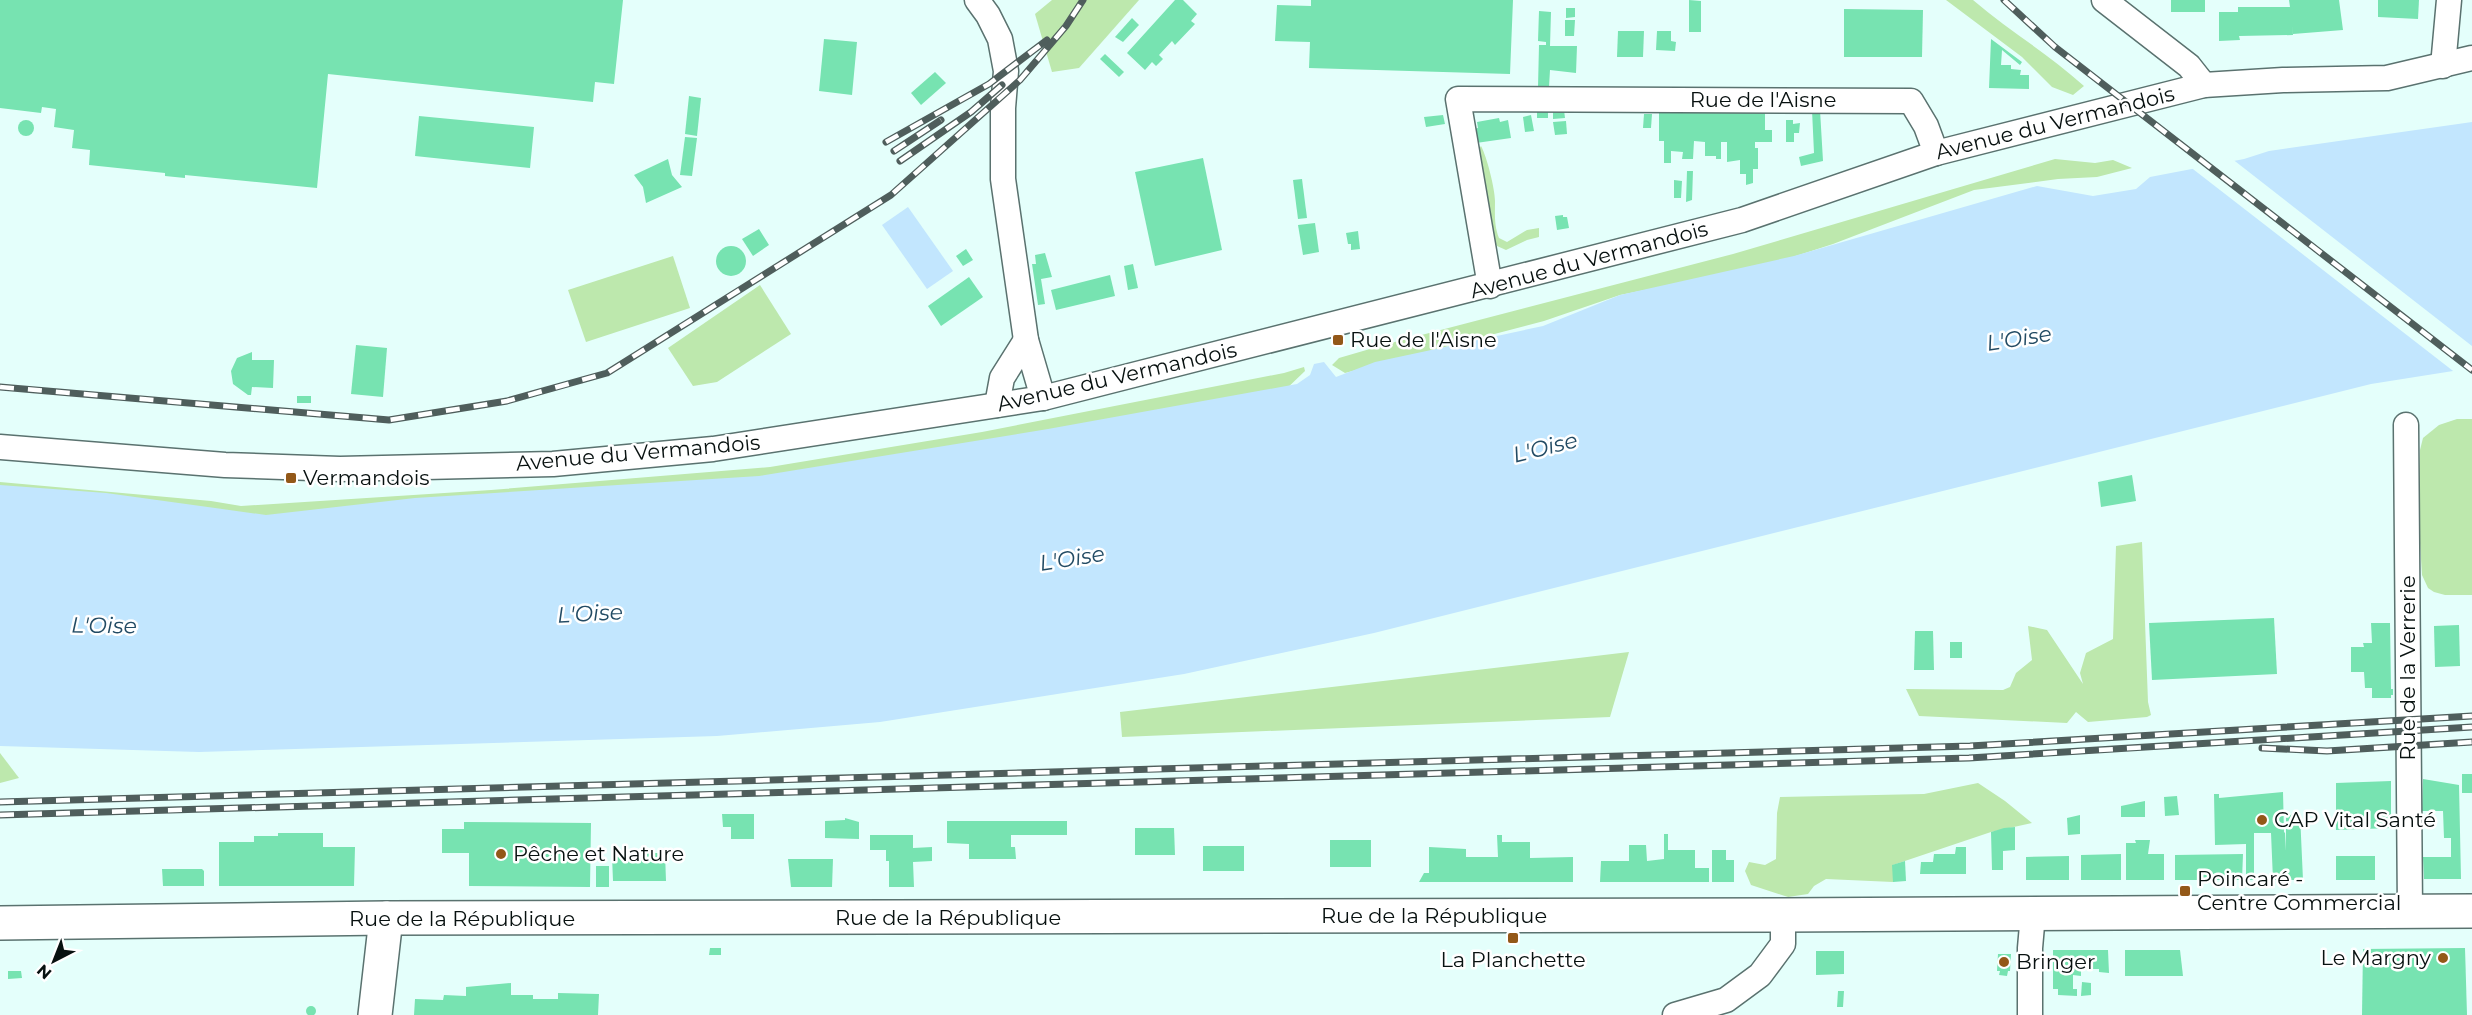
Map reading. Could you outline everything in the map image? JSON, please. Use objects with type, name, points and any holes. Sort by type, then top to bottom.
[{"type":"main road","name":"Rue de la République","points":[[0,923],[386,918],[1896,915],[2472,910]]},
{"type":"main road","points":[[375,1015],[386,918]]},
{"type":"street","points":[[977,0],[988,15],[1000,39],[1006,71],[1003,108],[1003,179],[1026,340],[1043,398]]},
{"type":"street","points":[[2104,0],[2189,66],[2204,85]]},
{"type":"street","points":[[2443,66],[2450,0]]},
{"type":"street","name":"Avenue du Vermandois","points":[[0,447],[225,465],[340,469],[553,464],[713,449],[1043,398],[1742,220],[1936,153],[2204,85],[2283,80],[2387,78],[2472,57]]},
{"type":"street","name":"Rue de l'Aisne","points":[[1490,286],[1458,99],[1911,101],[1926,126],[1936,153]]},
{"type":"street","points":[[997,405],[1002,378],[1026,340]]},
{"type":"street","name":"Rue de la Verrerie","points":[[2406,425],[2410,911]]},
{"type":"street","points":[[2030,1015],[2030,948],[2033,914]]},
{"type":"street","points":[[1675,1015],[1725,1000],[1760,975],[1783,944],[1783,915]]},
{"type":"green space","points":[[1052,0],[1139,0],[1079,68],[1052,72],[1035,14]]},
{"type":"green space","points":[[1946,0],[1973,0],[2084,86],[2073,95],[2052,87],[2022,57]]},
{"type":"green space","points":[[1481,146],[1494,189],[1499,238],[1507,242],[1527,230],[1539,228],[1539,237],[1506,250],[1497,246],[1492,236],[1478,150]]},
{"type":"green space","points":[[2055,159],[2095,163],[2113,160],[2132,168],[2097,177],[2058,179],[1974,190],[1833,244],[1765,266],[1620,295],[1544,321],[1345,373],[1332,365],[1339,358],[1387,344],[1733,254]]},
{"type":"green space","points":[[673,256],[690,308],[586,342],[568,290]]},
{"type":"green space","points":[[760,285],[791,334],[717,382],[693,386],[668,348]]},
{"type":"green space","points":[[1304,367],[1305,371],[1282,393],[783,485],[241,518],[0,502],[0,482],[211,501],[241,506],[491,490],[770,467],[982,432],[1284,373]]},
{"type":"green space","points":[[2457,419],[2472,419],[2472,595],[2445,595],[2434,592],[2428,588],[2422,575],[2418,511],[2420,450],[2423,438],[2439,425]]},
{"type":"green space","points":[[2142,542],[2148,702],[2151,715],[2088,722],[2076,712],[2067,723],[1919,716],[1906,689],[2003,690],[2010,687],[2016,673],[2032,660],[2028,626],[2047,630],[2083,684],[2080,673],[2086,653],[2113,639],[2116,546]]},
{"type":"green space","points":[[1629,652],[1610,717],[1122,737],[1120,712]]},
{"type":"green space","points":[[0,753],[19,778],[0,783]]},
{"type":"green space","points":[[1978,783],[2032,823],[1991,832],[1893,865],[1893,882],[1826,879],[1814,886],[1808,894],[1788,897],[1751,885],[1745,871],[1749,862],[1765,865],[1776,859],[1777,813],[1780,797],[1924,794]]},
{"type":"water","name":"L'Oise","points":[[2472,122],[2472,368],[2371,384],[1374,633],[1184,674],[880,722],[717,736],[199,752],[0,746],[0,485],[106,493],[266,515],[415,498],[759,476],[1048,429],[1297,384],[1310,375],[1314,364],[1324,362],[1336,377],[1375,362],[1543,326],[1620,295],[1794,256],[2037,186],[2093,196],[2136,189],[2150,177],[2244,159],[2269,151]]},
{"type":"water","points":[[908,207],[953,271],[927,289],[882,225]]},
{"type":"pier","points":[[2231,158],[2472,346],[2472,371],[2457,374],[2189,166]]},
{"type":"building","points":[[0,0],[623,0],[614,84],[595,82],[593,102],[328,74],[317,188],[185,175],[185,178],[165,176],[165,173],[89,165],[90,150],[72,148],[74,130],[54,127],[56,109],[42,107],[41,113],[0,108]]},
{"type":"building","points":[[1175,0],[1183,0],[1197,14],[1191,21],[1195,24],[1175,45],[1172,41],[1159,55],[1163,59],[1156,66],[1152,62],[1145,70],[1127,53]]},
{"type":"building","points":[[1311,0],[1513,0],[1510,74],[1309,68],[1310,42],[1275,41],[1277,5],[1311,6]]},
{"type":"building","points":[[1689,0],[1701,1],[1701,32],[1689,32]]},
{"type":"building","points":[[2171,0],[2205,0],[2205,12],[2171,12]]},
{"type":"building","points":[[2289,0],[2339,0],[2343,30],[2293,34],[2292,25],[2293,35],[2239,36],[2240,40],[2219,41],[2219,12],[2238,12],[2238,7],[2290,7]]},
{"type":"building","points":[[2378,0],[2419,0],[2418,19],[2378,17]]},
{"type":"building","points":[[1566,8],[1575,8],[1575,17],[1566,18]]},
{"type":"building","points":[[1844,9],[1923,10],[1922,57],[1844,57]]},
{"type":"building","points":[[1539,11],[1551,12],[1550,46],[1577,46],[1576,73],[1550,70],[1549,87],[1538,87],[1539,45],[1546,45],[1546,42],[1538,41]]},
{"type":"building","points":[[1132,18],[1139,25],[1123,42],[1115,37]]},
{"type":"building","points":[[1565,20],[1575,20],[1574,36],[1565,36]]},
{"type":"building","points":[[1618,31],[1644,31],[1643,57],[1617,57]]},
{"type":"building","points":[[1657,31],[1671,31],[1671,41],[1676,42],[1675,51],[1656,50]]},
{"type":"building","points":[[824,39],[857,42],[852,95],[819,91]]},
{"type":"building","points":[[1991,39],[2022,62],[2020,65],[2002,50],[2001,65],[2011,65],[2011,69],[2021,70],[2020,75],[2029,75],[2029,89],[1989,88]]},
{"type":"building","points":[[1105,54],[1124,72],[1119,77],[1100,59]]},
{"type":"building","points":[[935,72],[946,83],[921,105],[911,93]]},
{"type":"building","points":[[689,96],[701,98],[697,136],[685,134]]},
{"type":"building","points":[[1537,109],[1548,109],[1548,118],[1537,118]]},
{"type":"building","points":[[1564,110],[1565,118],[1553,119],[1553,111]]},
{"type":"building","points":[[1659,110],[1765,110],[1765,130],[1772,130],[1772,142],[1755,142],[1755,148],[1758,148],[1758,169],[1753,169],[1753,183],[1746,185],[1746,174],[1740,174],[1740,160],[1727,162],[1727,142],[1721,142],[1721,159],[1716,159],[1716,156],[1705,156],[1705,142],[1694,141],[1693,159],[1682,159],[1683,152],[1671,151],[1671,163],[1664,163],[1664,141],[1659,141]]},
{"type":"building","points":[[1812,110],[1820,110],[1823,161],[1801,166],[1799,157],[1814,153]]},
{"type":"building","points":[[1644,114],[1652,114],[1651,128],[1643,128]]},
{"type":"building","points":[[1443,115],[1445,124],[1426,127],[1424,117]]},
{"type":"building","points":[[1531,115],[1534,131],[1525,132],[1523,117]]},
{"type":"building","points":[[419,116],[534,127],[530,168],[415,156]]},
{"type":"building","points":[[1499,118],[1500,122],[1508,120],[1511,138],[1476,143],[1473,129],[1478,128],[1477,122]]},
{"type":"building","points":[[23,120],[29,120],[34,128],[32,134],[23,136],[18,131],[18,125]]},
{"type":"building","points":[[1786,120],[1793,120],[1793,124],[1800,123],[1799,133],[1794,133],[1794,142],[1786,142]]},
{"type":"building","points":[[1566,121],[1567,134],[1555,135],[1553,122]]},
{"type":"building","points":[[685,137],[697,138],[692,176],[680,175]]},
{"type":"building","points":[[1203,158],[1222,250],[1155,266],[1135,172]]},
{"type":"building","points":[[668,159],[672,175],[682,187],[646,203],[643,187],[634,175]]},
{"type":"building","points":[[1687,171],[1693,171],[1692,200],[1686,202]]},
{"type":"building","points":[[1302,179],[1307,218],[1298,219],[1293,180]]},
{"type":"building","points":[[1674,180],[1682,181],[1681,198],[1674,198]]},
{"type":"building","points":[[1555,216],[1567,217],[1569,228],[1557,230]]},
{"type":"building","points":[[1315,223],[1319,252],[1303,255],[1298,225]]},
{"type":"building","points":[[759,229],[769,245],[753,256],[742,239]]},
{"type":"building","points":[[1358,231],[1360,249],[1351,250],[1346,233]]},
{"type":"building","points":[[731,246],[742,250],[746,261],[742,272],[731,276],[720,272],[716,261],[720,250]]},
{"type":"building","points":[[966,249],[973,260],[963,266],[956,256]]},
{"type":"building","points":[[1045,253],[1052,277],[1041,279],[1045,304],[1038,305],[1032,264],[1036,264],[1035,255]]},
{"type":"building","points":[[1133,264],[1138,288],[1128,290],[1124,266]]},
{"type":"building","points":[[1110,275],[1115,296],[1056,310],[1051,290]]},
{"type":"building","points":[[969,277],[983,297],[941,326],[928,306]]},
{"type":"building","points":[[356,345],[387,348],[383,397],[351,394]]},
{"type":"building","points":[[252,352],[252,360],[274,360],[273,388],[252,387],[251,395],[248,395],[233,384],[231,371],[237,358]]},
{"type":"building","points":[[297,396],[311,396],[311,403],[297,403]]},
{"type":"building","points":[[2132,475],[2136,501],[2101,507],[2098,482]]},
{"type":"building","points":[[2274,618],[2277,674],[2152,680],[2149,623]]},
{"type":"building","points":[[2371,623],[2390,623],[2391,689],[2393,689],[2391,698],[2372,698],[2372,688],[2365,688],[2364,672],[2351,672],[2351,647],[2364,647],[2363,643],[2372,643]]},
{"type":"building","points":[[2459,625],[2460,666],[2435,667],[2434,626]]},
{"type":"building","points":[[1915,631],[1933,631],[1934,670],[1914,670]]},
{"type":"building","points":[[1950,642],[1962,642],[1962,658],[1950,658]]},
{"type":"building","points":[[2462,774],[2472,774],[2472,793],[2462,793]]},
{"type":"building","points":[[2423,779],[2459,785],[2461,879],[2424,879],[2423,857],[2451,857],[2451,838],[2444,838],[2443,811],[2422,811]]},
{"type":"building","points":[[2391,781],[2391,828],[2336,830],[2336,783]]},
{"type":"building","points":[[2283,792],[2286,851],[2286,815],[2300,814],[2303,880],[2273,880],[2271,833],[2254,833],[2254,880],[2246,880],[2246,844],[2215,845],[2214,794],[2219,794],[2219,798]]},
{"type":"building","points":[[2177,796],[2179,815],[2165,816],[2164,797]]},
{"type":"building","points":[[2145,801],[2145,817],[2121,817],[2121,806]]},
{"type":"building","points":[[722,814],[754,814],[754,839],[731,839],[731,827],[723,827]]},
{"type":"building","points":[[2080,815],[2080,834],[2068,835],[2067,818]]},
{"type":"building","points":[[845,818],[859,822],[859,839],[825,838],[825,821],[845,820]]},
{"type":"building","points":[[947,821],[1067,821],[1067,835],[1011,835],[1011,847],[1015,847],[1016,859],[969,859],[969,844],[947,843]]},
{"type":"building","points":[[464,822],[591,823],[590,887],[469,886],[469,853],[442,853],[442,829],[464,829]]},
{"type":"building","points":[[2015,827],[2015,850],[2003,851],[2003,870],[1992,870],[1991,832]]},
{"type":"building","points":[[1135,828],[1174,828],[1175,855],[1135,855]]},
{"type":"building","points":[[278,833],[323,833],[323,847],[355,847],[354,886],[219,886],[219,842],[254,842],[254,836],[278,836]]},
{"type":"building","points":[[1664,834],[1668,834],[1668,850],[1695,850],[1695,868],[1709,868],[1709,882],[1600,882],[1601,861],[1629,861],[1629,845],[1646,845],[1647,861],[1664,859]]},
{"type":"building","points":[[870,835],[913,835],[913,848],[932,847],[932,861],[913,862],[914,887],[889,887],[889,861],[886,861],[886,850],[870,850]]},
{"type":"building","points":[[1497,835],[1502,835],[1502,842],[1530,842],[1530,858],[1573,857],[1573,882],[1419,882],[1424,873],[1429,873],[1429,847],[1466,849],[1466,857],[1498,857]]},
{"type":"building","points":[[1330,840],[1371,840],[1371,867],[1330,867]]},
{"type":"building","points":[[2135,840],[2150,840],[2148,854],[2164,854],[2164,880],[2126,880],[2126,843],[2136,843]]},
{"type":"building","points":[[1203,846],[1244,846],[1244,871],[1203,871]]},
{"type":"building","points":[[1956,847],[1966,847],[1966,874],[1920,874],[1921,862],[1933,862],[1934,854],[1955,854]]},
{"type":"building","points":[[1712,850],[1726,850],[1726,860],[1734,860],[1734,882],[1712,882]]},
{"type":"building","points":[[641,853],[665,853],[666,881],[613,881],[612,856],[641,857]]},
{"type":"building","points":[[2121,854],[2121,880],[2081,880],[2081,855]]},
{"type":"building","points":[[2243,854],[2242,880],[2175,880],[2175,855]]},
{"type":"building","points":[[2069,856],[2069,880],[2026,880],[2026,857]]},
{"type":"building","points":[[2336,856],[2375,856],[2375,880],[2336,880]]},
{"type":"building","points":[[788,859],[833,859],[832,887],[791,887]]},
{"type":"building","points":[[1905,861],[1906,881],[1893,882],[1892,865]]},
{"type":"building","points":[[596,866],[609,866],[609,887],[596,887]]},
{"type":"building","points":[[162,869],[202,869],[204,886],[163,886]]},
{"type":"building","points":[[710,948],[721,948],[721,955],[709,955]]},
{"type":"building","points":[[2465,948],[2467,1015],[2362,1015],[2363,949]]},
{"type":"building","points":[[2053,950],[2108,950],[2109,973],[2099,972],[2099,969],[2081,969],[2081,976],[2073,975],[2073,989],[2077,989],[2077,996],[2058,995],[2058,989],[2053,989]]},
{"type":"building","points":[[2125,950],[2180,950],[2183,976],[2125,976]]},
{"type":"building","points":[[1816,951],[1844,951],[1844,974],[1816,975]]},
{"type":"building","name":"Bringer","points":[[1998,954],[2011,954],[2010,971],[2007,976],[1999,975],[2000,971],[1997,971]]},
{"type":"building","points":[[8,971],[21,971],[22,978],[8,979]]},
{"type":"building","points":[[2082,982],[2091,983],[2091,995],[2081,996]]},
{"type":"building","points":[[511,983],[511,995],[533,995],[533,999],[558,999],[558,993],[599,994],[598,1015],[414,1015],[415,999],[443,1000],[444,995],[466,996],[466,987]]},
{"type":"building","points":[[1838,991],[1844,991],[1843,1007],[1837,1007]]},
{"type":"building","points":[[311,1006],[315,1007],[315,1015],[311,1016],[307,1015],[306,1011],[307,1007]]},
{"type":"railway","points":[[0,387],[389,420],[507,401],[607,373],[891,195],[1020,80],[1066,26],[1083,0]]},
{"type":"railway","points":[[2004,0],[2055,47],[2472,370]]},
{"type":"railway","points":[[886,142],[989,84],[1047,40]]},
{"type":"railway","points":[[900,161],[971,112],[1002,85]]},
{"type":"railway","points":[[894,151],[941,120]]},
{"type":"railway","points":[[0,802],[1970,746],[2472,716]]},
{"type":"railway","points":[[0,815],[1969,758],[2472,727]]},
{"type":"railway","points":[[2262,748],[2327,751],[2472,742]]},
{"type":"place","name":"Rue de l'Aisne","points":[[1338,340]]},
{"type":"place","name":"Vermandois","points":[[291,478]]},
{"type":"place","name":"CAP Vital Santé","points":[[2262,820]]},
{"type":"place","name":"Pêche et Nature","points":[[501,854]]},
{"type":"place","name":"Poincaré - Centre Commercial","points":[[2185,891]]},
{"type":"place","name":"La Planchette","points":[[1513,938]]},
{"type":"place","name":"Le Margny","points":[[2443,958]]},
{"type":"place","name":"Bringer","points":[[2004,962]]}]
